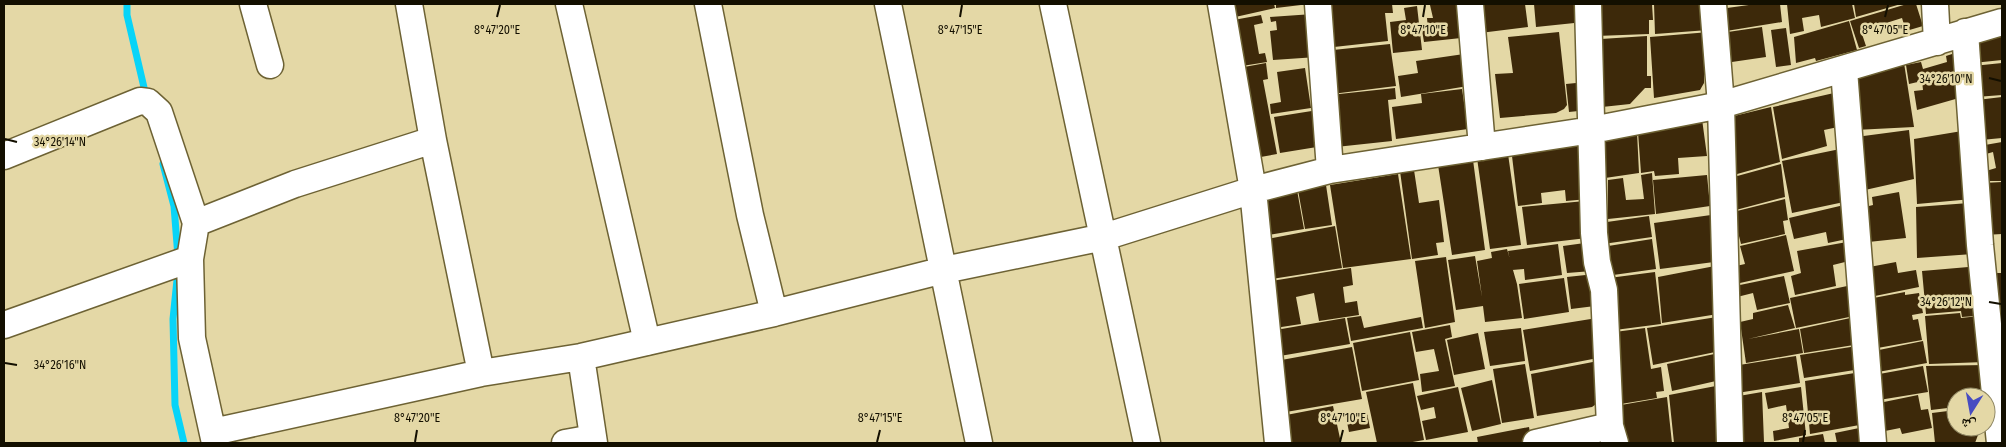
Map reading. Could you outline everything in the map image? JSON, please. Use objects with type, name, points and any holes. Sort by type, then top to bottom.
[{"type":"street","points":[[254,4],[270,65]]},
{"type":"street","points":[[409,4],[433,140],[481,373]]},
{"type":"street","points":[[570,4],[647,342]]},
{"type":"street","points":[[708,4],[750,215],[774,312]]},
{"type":"street","points":[[888,4],[979,443]]},
{"type":"street","points":[[1053,4],[1147,443]]},
{"type":"street","points":[[1221,4],[1253,190],[1278,443]]},
{"type":"street","points":[[1318,4],[1330,170]]},
{"type":"street","points":[[1470,4],[1482,147]]},
{"type":"street","points":[[1536,443],[1613,435],[1604,290],[1597,262],[1594,233],[1588,4]]},
{"type":"street","points":[[1713,4],[1722,105],[1730,443]]},
{"type":"street","points":[[1935,4],[1937,42]]},
{"type":"street","points":[[4,156],[140,101],[148,102],[159,112],[196,223],[190,259],[192,338],[214,438],[481,373],[581,357],[944,270],[1104,237],[1253,190],[1330,170],[1592,130],[1722,105],[2002,22]]},
{"type":"street","points":[[1965,32],[1980,245],[2000,443]]},
{"type":"street","points":[[1844,70],[1873,443]]},
{"type":"street","points":[[196,223],[295,184],[433,140]]},
{"type":"street","points":[[4,325],[190,259]]},
{"type":"street","points":[[566,443],[594,441],[581,357]]},
{"type":"building","points":[[1221,4],[1274,4],[1275,8],[1222,20]]},
{"type":"building","points":[[1276,4],[1301,4],[1301,5],[1276,8]]},
{"type":"building","points":[[1329,4],[1392,4],[1393,13],[1385,13],[1388,41],[1334,47]]},
{"type":"building","points":[[1462,4],[1461,38],[1424,42],[1422,30],[1428,29],[1427,18],[1433,18],[1430,5]]},
{"type":"building","points":[[1476,4],[1525,4],[1528,27],[1480,33]]},
{"type":"building","points":[[1534,4],[1582,4],[1584,22],[1536,27]]},
{"type":"building","points":[[1594,4],[1652,4],[1653,20],[1649,20],[1649,34],[1596,36]]},
{"type":"building","points":[[1654,4],[1706,4],[1708,30],[1655,34]]},
{"type":"building","points":[[1756,4],[1780,4],[1782,22],[1720,32],[1718,21],[1728,20],[1727,8]]},
{"type":"building","points":[[1787,4],[1852,4],[1855,18],[1821,27],[1819,15],[1802,18],[1804,31],[1790,34]]},
{"type":"building","points":[[1854,4],[1901,4],[1856,17]]},
{"type":"building","points":[[1907,4],[1916,4],[1923,26],[1906,31],[1902,18],[1861,31],[1866,46],[1859,48],[1850,21]]},
{"type":"building","points":[[1417,6],[1422,50],[1393,53],[1390,22],[1406,20],[1404,8]]},
{"type":"building","points":[[1313,14],[1317,57],[1273,60],[1270,31],[1277,30],[1276,21],[1271,22],[1270,17]]},
{"type":"building","points":[[1261,15],[1263,23],[1254,25],[1259,54],[1265,53],[1267,62],[1242,66],[1217,23]]},
{"type":"building","points":[[1849,21],[1857,50],[1816,61],[1815,58],[1796,63],[1794,37]]},
{"type":"building","points":[[1762,27],[1766,57],[1725,63],[1721,33]]},
{"type":"building","points":[[1786,28],[1791,65],[1776,67],[1771,30]]},
{"type":"building","points":[[1559,32],[1567,105],[1556,113],[1500,118],[1495,74],[1513,73],[1508,37]]},
{"type":"building","points":[[1709,32],[1704,55],[1704,83],[1700,90],[1654,98],[1650,37]]},
{"type":"building","points":[[2002,35],[2002,60],[1973,63],[1971,42]]},
{"type":"building","points":[[1647,36],[1647,76],[1651,76],[1651,88],[1645,88],[1630,104],[1602,107],[1601,39]]},
{"type":"building","points":[[1390,44],[1396,86],[1332,94],[1333,50]]},
{"type":"building","points":[[1961,51],[1959,98],[1917,110],[1914,91],[1923,90],[1922,81],[1909,84],[1906,65],[1921,62],[1923,69],[1947,62],[1946,56]]},
{"type":"building","points":[[1464,54],[1468,86],[1401,97],[1398,76],[1418,73],[1416,61]]},
{"type":"building","points":[[1266,63],[1268,79],[1263,80],[1277,154],[1238,161],[1222,71]]},
{"type":"building","points":[[1904,63],[1914,127],[1855,130],[1850,77]]},
{"type":"building","points":[[2002,63],[2002,95],[1976,97],[1973,66]]},
{"type":"building","points":[[1305,68],[1311,108],[1271,114],[1270,104],[1281,102],[1277,72]]},
{"type":"building","points":[[1586,82],[1588,110],[1569,112],[1566,84]]},
{"type":"building","points":[[1395,88],[1396,99],[1388,100],[1392,141],[1336,147],[1330,95]]},
{"type":"building","points":[[1462,89],[1468,129],[1396,139],[1392,107],[1422,103],[1421,94]]},
{"type":"building","points":[[1834,93],[1838,127],[1824,130],[1827,146],[1782,159],[1773,107]]},
{"type":"building","points":[[2002,97],[2002,138],[1981,140],[1977,100]]},
{"type":"building","points":[[1771,107],[1780,162],[1730,176],[1730,117]]},
{"type":"building","points":[[1318,110],[1323,146],[1280,153],[1274,117]]},
{"type":"building","points":[[1702,119],[1707,156],[1678,158],[1679,174],[1655,176],[1654,171],[1641,173],[1638,132]]},
{"type":"building","points":[[1909,130],[1914,179],[1865,190],[1856,137]]},
{"type":"building","points":[[1968,130],[1972,199],[1917,204],[1914,139]]},
{"type":"building","points":[[1637,132],[1639,173],[1605,178],[1605,136]]},
{"type":"building","points":[[1584,142],[1588,199],[1566,201],[1565,190],[1541,193],[1542,203],[1518,206],[1512,156]]},
{"type":"building","points":[[2002,142],[2002,181],[1987,181],[1986,171],[1996,168],[1993,152],[1986,154],[1985,145]]},
{"type":"building","points":[[1840,149],[1844,202],[1792,213],[1782,161]]},
{"type":"building","points":[[1508,154],[1521,245],[1490,249],[1477,158]]},
{"type":"building","points":[[1473,160],[1485,250],[1452,255],[1438,165]]},
{"type":"building","points":[[1781,164],[1785,197],[1732,211],[1730,178]]},
{"type":"building","points":[[1414,170],[1419,203],[1439,200],[1444,242],[1436,243],[1438,255],[1412,259],[1400,171]]},
{"type":"building","points":[[1652,173],[1655,214],[1608,219],[1608,180],[1623,178],[1626,200],[1644,199],[1641,175]]},
{"type":"building","points":[[1398,174],[1411,259],[1343,268],[1330,185]]},
{"type":"building","points":[[1707,175],[1710,206],[1656,214],[1653,180]]},
{"type":"building","points":[[2002,182],[2002,234],[1984,235],[1983,183]]},
{"type":"building","points":[[1326,185],[1332,225],[1305,229],[1298,190]]},
{"type":"building","points":[[1297,190],[1304,229],[1262,236],[1256,197]]},
{"type":"building","points":[[1899,192],[1906,238],[1859,243],[1857,209],[1873,205],[1872,197]]},
{"type":"building","points":[[1785,199],[1788,220],[1783,221],[1785,234],[1741,244],[1733,212]]},
{"type":"building","points":[[1585,201],[1587,238],[1527,245],[1522,207]]},
{"type":"building","points":[[1969,203],[1973,254],[1917,258],[1916,207]]},
{"type":"building","points":[[1844,205],[1847,239],[1828,243],[1826,232],[1794,239],[1789,218]]},
{"type":"building","points":[[1711,215],[1714,262],[1660,269],[1654,223]]},
{"type":"building","points":[[1649,216],[1652,237],[1603,244],[1600,223]]},
{"type":"building","points":[[1335,226],[1342,268],[1265,280],[1257,241]]},
{"type":"building","points":[[1786,235],[1794,271],[1740,283],[1736,266],[1745,264],[1740,246]]},
{"type":"building","points":[[1652,239],[1656,269],[1606,276],[1602,247]]},
{"type":"building","points":[[1592,242],[1592,271],[1567,273],[1563,246]]},
{"type":"building","points":[[1847,242],[1849,261],[1833,265],[1836,286],[1795,295],[1791,276],[1801,273],[1797,251]]},
{"type":"building","points":[[1558,244],[1562,275],[1525,280],[1524,269],[1512,270],[1508,251]]},
{"type":"building","points":[[1507,249],[1517,284],[1522,318],[1485,322],[1483,306],[1456,310],[1448,260],[1475,256],[1482,297],[1477,261],[1492,258],[1491,252]]},
{"type":"building","points":[[1446,257],[1455,322],[1425,328],[1415,261]]},
{"type":"building","points":[[1896,262],[1898,273],[1916,270],[1919,287],[1870,297],[1864,268]]},
{"type":"building","points":[[1715,266],[1718,314],[1662,323],[1658,277]]},
{"type":"building","points":[[1980,266],[1975,316],[1962,317],[1961,311],[1926,314],[1922,271]]},
{"type":"building","points":[[1351,268],[1353,285],[1343,287],[1345,303],[1357,301],[1359,315],[1319,321],[1314,293],[1296,297],[1301,324],[1268,329],[1260,283]]},
{"type":"building","points":[[1655,272],[1661,324],[1615,330],[1609,278]]},
{"type":"building","points":[[1993,273],[2002,273],[2002,319],[1996,319]]},
{"type":"building","points":[[1595,274],[1595,306],[1571,309],[1567,277]]},
{"type":"building","points":[[1784,276],[1790,303],[1757,310],[1753,293],[1737,297],[1735,286]]},
{"type":"building","points":[[1564,278],[1569,312],[1524,319],[1519,284]]},
{"type":"building","points":[[1852,285],[1854,316],[1796,328],[1790,298]]},
{"type":"building","points":[[1905,292],[1905,295],[1919,293],[1923,313],[1912,315],[1913,320],[1918,319],[1922,340],[1872,349],[1863,300]]},
{"type":"building","points":[[1788,305],[1795,328],[1748,339],[1799,329],[1803,353],[1746,363],[1740,322],[1753,319],[1753,313]]},
{"type":"building","points":[[1960,313],[1961,318],[1979,316],[1985,362],[1929,364],[1925,316]]},
{"type":"building","points":[[1361,316],[1364,328],[1421,317],[1423,328],[1351,341],[1347,318]]},
{"type":"building","points":[[1717,317],[1720,351],[1653,365],[1647,328]]},
{"type":"building","points":[[1855,317],[1860,344],[1804,353],[1800,329]]},
{"type":"building","points":[[1345,318],[1350,344],[1274,357],[1270,331]]},
{"type":"building","points":[[1597,318],[1598,358],[1530,371],[1523,330]]},
{"type":"building","points":[[1450,325],[1452,337],[1445,339],[1455,386],[1422,392],[1420,374],[1439,371],[1434,349],[1416,352],[1412,332]]},
{"type":"building","points":[[1521,328],[1525,361],[1490,366],[1484,332]]},
{"type":"building","points":[[1645,328],[1651,369],[1661,367],[1664,391],[1656,392],[1657,398],[1621,404],[1615,332]]},
{"type":"building","points":[[1410,332],[1419,380],[1362,391],[1353,343]]},
{"type":"building","points":[[1478,333],[1485,369],[1454,375],[1447,340]]},
{"type":"building","points":[[1923,341],[1927,363],[1878,372],[1874,351]]},
{"type":"building","points":[[1857,346],[1861,369],[1804,378],[1800,355]]},
{"type":"building","points":[[1352,347],[1362,399],[1286,412],[1276,361]]},
{"type":"building","points":[[1719,353],[1716,381],[1672,391],[1667,364]]},
{"type":"building","points":[[1796,356],[1800,383],[1737,393],[1733,366]]},
{"type":"building","points":[[1598,361],[1599,402],[1592,407],[1537,416],[1531,374]]},
{"type":"building","points":[[1525,364],[1534,418],[1502,423],[1493,369]]},
{"type":"building","points":[[1985,365],[1986,387],[1946,387],[1946,408],[1931,410],[1926,366]]},
{"type":"building","points":[[1923,366],[1928,392],[1879,400],[1874,375]]},
{"type":"building","points":[[1861,372],[1865,424],[1810,434],[1805,381]]},
{"type":"building","points":[[1492,380],[1501,424],[1472,431],[1461,388]]},
{"type":"building","points":[[1413,383],[1424,440],[1407,443],[1377,443],[1366,392]]},
{"type":"building","points":[[1721,385],[1721,443],[1674,443],[1669,395]]},
{"type":"building","points":[[1458,387],[1468,432],[1426,440],[1422,421],[1436,418],[1434,407],[1421,410],[1417,396]]},
{"type":"building","points":[[1801,387],[1806,435],[1774,441],[1773,431],[1789,428],[1786,405],[1768,409],[1765,393]]},
{"type":"building","points":[[1762,392],[1764,442],[1734,443],[1733,397]]},
{"type":"building","points":[[1918,395],[1921,410],[1928,409],[1932,428],[1902,434],[1900,428],[1885,431],[1879,403]]},
{"type":"building","points":[[1667,397],[1672,443],[1625,443],[1621,405]]},
{"type":"building","points":[[1333,406],[1341,443],[1286,443],[1281,416]]},
{"type":"building","points":[[1946,411],[1946,437],[1977,437],[1975,443],[1935,443],[1932,413]]},
{"type":"building","points":[[1367,413],[1370,428],[1349,432],[1346,417]]},
{"type":"building","points":[[1529,427],[1532,443],[1478,443],[1477,437]]},
{"type":"building","points":[[1864,427],[1865,443],[1837,443],[1835,433]]},
{"type":"building","points":[[1823,434],[1825,443],[1799,443],[1799,438]]},
{"type":"waterway","points":[[127,4],[127,15],[146,96]]},
{"type":"waterway","points":[[163,164],[174,206],[178,257]]},
{"type":"waterway","points":[[178,270],[173,319],[175,405],[184,443]]}]
